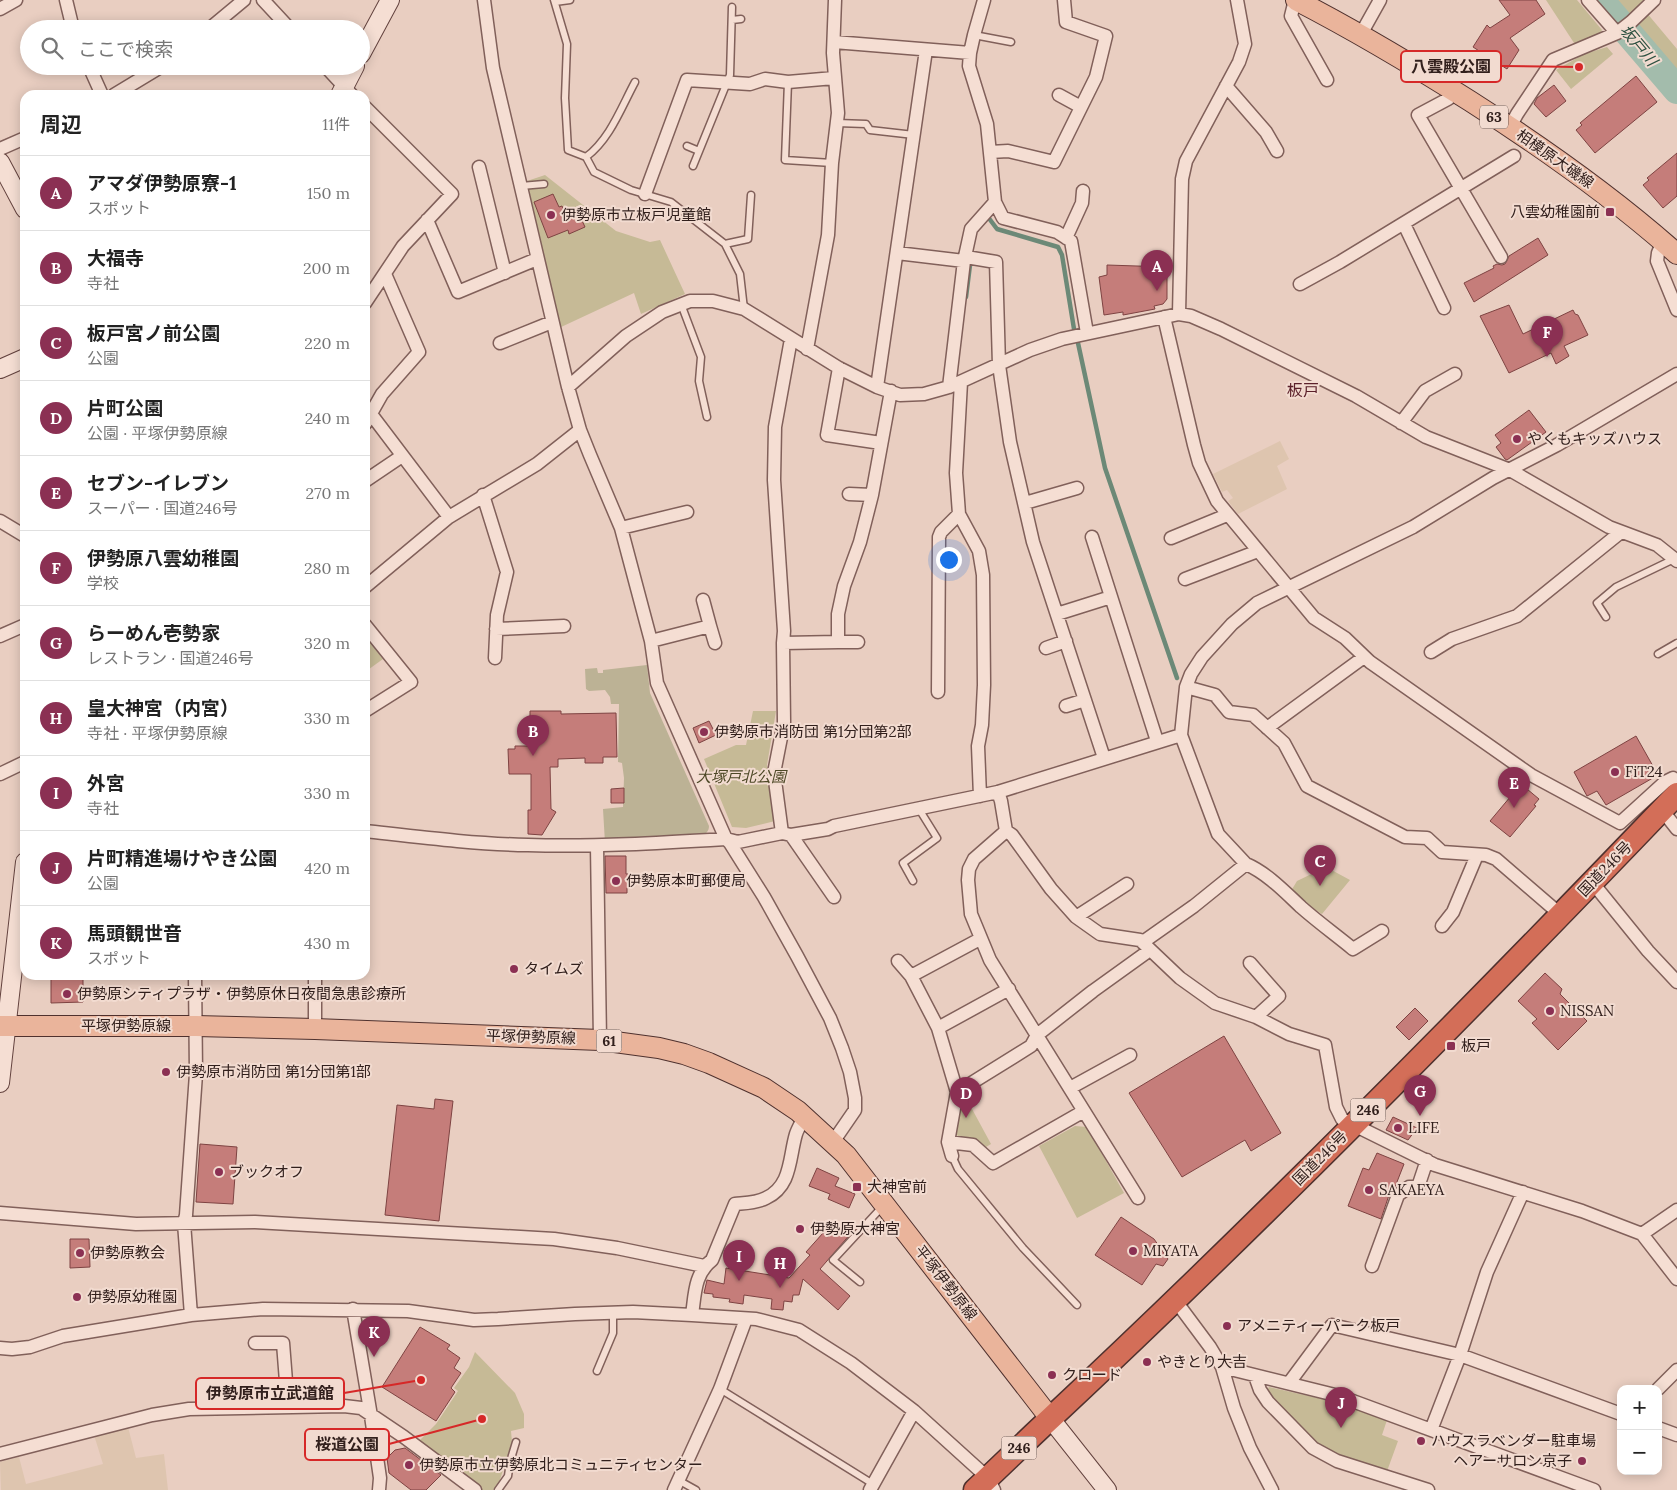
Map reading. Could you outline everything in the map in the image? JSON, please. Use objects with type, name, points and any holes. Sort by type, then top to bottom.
[{"type":"highway","name":"国道246号","points":[[986,1486],[1050,1418],[1175,1300],[1353,1125],[1561,915],[1669,802]]},
{"type":"main road","name":"相模原大磯線","points":[[1302,1],[1361,34],[1510,127],[1606,195],[1670,248]]},
{"type":"main road","name":"平塚伊勢原線","points":[[4,1026],[196,1026],[600,1040],[659,1048],[709,1063],[764,1088],[804,1116],[833,1142],[857,1169],[1050,1418]]},
{"type":"street","points":[[0,8],[16,0]]},
{"type":"street","points":[[66,0],[71,20]]},
{"type":"street","points":[[220,20],[244,0]]},
{"type":"street","points":[[263,0],[282,20]]},
{"type":"street","points":[[370,37],[390,0]]},
{"type":"street","points":[[484,0],[492,68],[568,387],[580,430],[621,528],[651,641],[657,683],[726,840],[730,843],[764,897],[830,1018],[850,1072],[855,1098],[855,1110],[833,1142]]},
{"type":"street","points":[[807,349],[828,235],[824,224],[837,123],[837,88],[834,78],[835,0]]},
{"type":"street","points":[[984,0],[970,53],[970,66],[987,124],[995,202],[1003,218],[1057,232],[1071,241],[1086,332]]},
{"type":"street","points":[[1064,0],[1066,22],[1119,39]]},
{"type":"street","points":[[1179,314],[1182,179],[1186,160],[1239,62],[1245,44],[1236,0]]},
{"type":"street","points":[[1361,34],[1380,0]]},
{"type":"street","points":[[1588,0],[1617,33]]},
{"type":"street","points":[[1510,127],[1553,60],[1617,33],[1654,0]]},
{"type":"street","points":[[1302,1],[1291,16],[1327,80]]},
{"type":"street","points":[[990,152],[1008,151],[1054,162],[1096,77],[1106,36]]},
{"type":"street","points":[[834,42],[970,53]]},
{"type":"street","points":[[877,387],[926,50]]},
{"type":"street","points":[[93,75],[100,90]]},
{"type":"street","points":[[122,90],[147,75]]},
{"type":"street","points":[[332,75],[343,90]]},
{"type":"street","points":[[346,90],[352,75]]},
{"type":"street","points":[[645,194],[687,80],[750,84],[765,80],[788,82],[834,78]]},
{"type":"street","points":[[1226,86],[1266,132],[1277,151]]},
{"type":"street","points":[[1450,89],[1448,99],[1418,115],[1501,257]]},
{"type":"street","points":[[1059,95],[1081,107]]},
{"type":"street","points":[[370,112],[452,194],[403,246],[370,295]]},
{"type":"street","points":[[0,149],[20,140]]},
{"type":"street","points":[[1300,284],[1404,224],[1514,156]]},
{"type":"street","points":[[0,162],[20,200]]},
{"type":"street","points":[[479,167],[505,273]]},
{"type":"street","points":[[1066,238],[1082,203],[1082,191]]},
{"type":"street","points":[[948,387],[965,259],[971,230],[995,202]]},
{"type":"street","points":[[427,220],[458,292],[537,259]]},
{"type":"street","points":[[1404,224],[1444,308]]},
{"type":"street","points":[[1670,248],[1658,253],[1657,261],[1677,310]]},
{"type":"street","points":[[897,253],[996,262],[999,365],[1010,442],[1033,542],[1104,758]]},
{"type":"street","points":[[370,415],[382,394],[419,352],[384,274]]},
{"type":"street","points":[[568,387],[626,336],[662,312],[690,301],[713,301],[744,309],[839,368],[877,387],[900,395],[912,395],[948,387],[1042,346],[1086,332],[1179,314],[1191,316],[1229,333],[1356,396],[1426,437],[1510,470],[1609,527],[1657,545],[1676,560]]},
{"type":"street","points":[[1164,317],[1199,463],[1211,491],[1227,515],[1314,618],[1345,638],[1364,657],[1531,775],[1620,823],[1665,782],[1673,778],[1677,781]]},
{"type":"street","points":[[500,343],[552,322]]},
{"type":"street","points":[[791,339],[775,426],[774,480],[784,631],[784,722],[774,773],[787,834],[834,897]]},
{"type":"street","points":[[0,369],[20,360]]},
{"type":"street","points":[[839,368],[827,435],[881,443]]},
{"type":"street","points":[[1401,423],[1424,391],[1455,374]]},
{"type":"street","points":[[1382,931],[1353,949],[1302,908],[1281,888],[1246,864],[1218,834],[1181,735],[1186,687],[1191,674],[1202,657],[1232,624],[1257,603],[1288,586],[1404,532],[1493,478],[1557,445],[1677,374]]},
{"type":"street","points":[[961,382],[956,473],[959,514],[979,550],[983,575],[983,701],[982,725],[978,746],[980,796]]},
{"type":"street","points":[[838,642],[838,614],[844,586],[860,542],[872,495],[891,391]]},
{"type":"street","points":[[370,421],[402,456],[449,517]]},
{"type":"street","points":[[370,583],[449,517],[536,464],[580,430]]},
{"type":"street","points":[[370,478],[402,456]]},
{"type":"street","points":[[1024,503],[1077,488]]},
{"type":"street","points":[[848,494],[872,495]]},
{"type":"street","points":[[483,495],[507,572],[497,615],[495,658]]},
{"type":"street","points":[[621,528],[687,512]]},
{"type":"street","points":[[938,692],[939,537],[941,532],[959,514]]},
{"type":"street","points":[[1171,538],[1182,528],[1227,515]]},
{"type":"street","points":[[0,521],[20,533]]},
{"type":"street","points":[[1431,652],[1452,639],[1518,616],[1621,532]]},
{"type":"street","points":[[1092,537],[1158,741]]},
{"type":"street","points":[[1191,581],[1258,551]]},
{"type":"street","points":[[1058,614],[1111,597]]},
{"type":"street","points":[[703,600],[715,643]]},
{"type":"street","points":[[496,629],[564,626]]},
{"type":"street","points":[[651,641],[710,626]]},
{"type":"street","points":[[0,636],[20,627]]},
{"type":"street","points":[[370,631],[411,682],[370,708]]},
{"type":"street","points":[[1046,648],[1066,641]]},
{"type":"street","points":[[783,642],[858,642]]},
{"type":"street","points":[[1267,728],[1364,657]]},
{"type":"street","points":[[1186,687],[1215,696],[1229,712],[1253,715],[1284,743],[1307,786],[1406,837],[1427,838],[1442,852],[1466,852],[1486,855],[1496,859],[1561,915]]},
{"type":"street","points":[[1066,706],[1085,700]]},
{"type":"street","points":[[370,832],[462,841],[528,845],[597,846],[726,840],[738,842],[828,829],[834,826],[998,792],[1181,735]]},
{"type":"street","points":[[0,774],[20,764]]},
{"type":"street","points":[[998,792],[1006,831],[1012,835],[1051,888],[1076,917],[1100,934],[1112,937],[1132,937],[1147,946],[1180,978],[1215,1003],[1256,1017],[1289,1034],[1325,1045],[1336,1107],[1342,1119],[1435,1165],[1523,1192],[1642,1234],[1677,1279]]},
{"type":"street","points":[[1669,802],[1677,828]]},
{"type":"street","points":[[1006,831],[974,859],[968,880],[971,914],[990,960],[1138,1198]]},
{"type":"street","points":[[597,846],[600,1040]]},
{"type":"street","points":[[1442,926],[1452,912],[1478,855]]},
{"type":"street","points":[[957,1092],[1031,1046],[1037,1035],[1246,864]]},
{"type":"street","points":[[1592,882],[1648,951],[1677,982]]},
{"type":"street","points":[[1076,917],[1127,884]]},
{"type":"street","points":[[0,1083],[4,1026],[20,901]]},
{"type":"street","points":[[911,976],[980,939]]},
{"type":"street","points":[[898,961],[911,976],[938,1028],[957,1092],[948,1142],[952,1156]]},
{"type":"street","points":[[1250,963],[1279,996],[1256,1017]]},
{"type":"street","points":[[191,1315],[184,1223],[196,1074],[195,980]]},
{"type":"street","points":[[315,980],[315,1029]]},
{"type":"street","points":[[938,1028],[1009,989]]},
{"type":"street","points":[[1070,1088],[1130,1055]]},
{"type":"street","points":[[948,1142],[973,1145],[992,1163],[1084,1111]]},
{"type":"street","points":[[692,1315],[699,1274],[704,1266],[712,1260],[735,1204],[766,1198],[784,1182],[788,1174],[796,1134],[804,1116]]},
{"type":"street","points":[[1372,1266],[1398,1195],[1409,1187],[1418,1186],[1427,1160]]},
{"type":"street","points":[[1431,1430],[1460,1355],[1487,1272],[1523,1192]]},
{"type":"street","points":[[1642,1234],[1677,1210]]},
{"type":"street","points":[[0,1213],[136,1224],[256,1222],[554,1239],[617,1248],[704,1266]]},
{"type":"street","points":[[1175,1300],[1210,1347],[1222,1367],[1234,1408],[1247,1440],[1272,1490]]},
{"type":"street","points":[[0,1348],[30,1347],[63,1336],[191,1315],[263,1309],[408,1311],[474,1320],[633,1312],[756,1319],[799,1330],[850,1363],[914,1411],[986,1486]]},
{"type":"street","points":[[353,1309],[380,1478],[379,1490]]},
{"type":"street","points":[[676,1485],[720,1389],[746,1319]]},
{"type":"street","points":[[1289,1384],[1332,1325],[1460,1355],[1617,1413]]},
{"type":"street","points":[[255,1343],[269,1340],[283,1343],[288,1407]]},
{"type":"street","points":[[1222,1367],[1339,1396],[1594,1490]]},
{"type":"street","points":[[1662,1385],[1677,1370]]},
{"type":"street","points":[[1256,1376],[1260,1390],[1268,1402],[1313,1448],[1336,1461],[1428,1490]]},
{"type":"street","points":[[0,1454],[128,1421],[180,1410],[344,1406],[361,1408],[404,1436],[475,1490]]},
{"type":"street","points":[[872,1487],[914,1411]]},
{"type":"street","points":[[1050,1418],[1107,1490]]},
{"type":"street","points":[[1662,1429],[1677,1434]]},
{"type":"lane","points":[[570,0],[554,1],[567,44],[566,98],[568,150],[586,157],[594,172],[631,190],[671,202],[725,244],[740,274],[744,309]]},
{"type":"lane","points":[[693,166],[730,75],[732,7]]},
{"type":"lane","points":[[732,20],[741,19]]},
{"type":"lane","points":[[974,35],[1011,42]]},
{"type":"lane","points":[[586,157],[608,134],[635,82]]},
{"type":"lane","points":[[788,82],[785,160],[832,163]]},
{"type":"lane","points":[[837,123],[866,124],[870,130],[915,136]]},
{"type":"lane","points":[[687,146],[699,151]]},
{"type":"lane","points":[[521,186],[544,184]]},
{"type":"lane","points":[[725,244],[748,239],[751,195]]},
{"type":"lane","points":[[682,304],[701,357],[699,381],[707,417]]},
{"type":"lane","points":[[1606,617],[1597,603],[1616,587],[1676,560]]},
{"type":"lane","points":[[1658,654],[1677,643]]},
{"type":"lane","points":[[913,880],[903,863],[937,838],[918,808]]},
{"type":"lane","points":[[952,1156],[958,1169],[1023,1248],[1077,1305]]},
{"type":"lane","points":[[860,1282],[833,1260],[885,1205]]},
{"type":"lane","points":[[597,1371],[613,1333],[613,1314]]},
{"type":"lane","points":[[720,1389],[872,1487]]},
{"type":"lane","points":[[498,1490],[508,1476],[516,1442]]},
{"type":"lane","points":[[676,1485],[696,1490]]},
{"type":"shaded area","points":[[1280,441],[1289,459],[1277,466],[1287,489],[1238,514],[1228,501],[1233,498],[1227,490],[1222,492],[1213,474]]},
{"type":"shaded area","points":[[647,665],[650,693],[709,828],[701,836],[605,843],[603,809],[623,807],[624,778],[622,763],[618,762],[619,704],[611,704],[610,697],[605,690],[589,691],[586,689],[585,669],[597,668],[598,673],[603,673],[603,670]]},
{"type":"shaded area","points":[[128,1427],[136,1458],[164,1454],[168,1490],[1,1490],[0,1462],[19,1457],[26,1484],[103,1464],[94,1435]]},
{"type":"green space","points":[[1546,0],[1577,0],[1602,30],[1597,38],[1576,46]]},
{"type":"green space","points":[[1604,0],[1647,0],[1628,18],[1621,21]]},
{"type":"green space","points":[[1646,12],[1677,49],[1677,86],[1627,29]]},
{"type":"green space","points":[[1607,47],[1613,54],[1571,89],[1556,70],[1584,54]]},
{"type":"green space","points":[[545,175],[616,231],[650,242],[660,240],[685,294],[641,314],[634,293],[559,328],[527,181]]},
{"type":"green space","points":[[370,642],[383,659],[370,668]]},
{"type":"green space","name":"大塚戸北公園","points":[[753,711],[776,711],[767,765],[775,821],[746,828],[732,827],[704,759],[736,745],[746,745]]},
{"type":"green space","points":[[1326,867],[1350,880],[1322,914],[1306,904],[1291,891],[1297,881]]},
{"type":"green space","points":[[965,1096],[991,1144],[986,1147],[976,1139],[959,1137],[955,1133],[962,1099]]},
{"type":"green space","points":[[1075,1126],[1087,1127],[1124,1193],[1077,1218],[1039,1146]]},
{"type":"green space","points":[[475,1352],[515,1393],[524,1414],[524,1428],[511,1431],[512,1442],[498,1486],[493,1490],[480,1490],[419,1441],[436,1424],[458,1391],[454,1388],[469,1367]]},
{"type":"green space","points":[[1269,1387],[1344,1404],[1387,1420],[1382,1435],[1398,1441],[1386,1474],[1317,1445],[1266,1392]]},
{"type":"building","points":[[1499,0],[1536,0],[1545,14],[1510,38],[1519,50],[1507,69],[1473,47],[1487,25],[1490,28],[1510,15]]},
{"type":"building","points":[[1636,76],[1657,102],[1595,153],[1576,130],[1582,125],[1580,123]]},
{"type":"building","points":[[1554,85],[1566,101],[1546,117],[1534,104],[1537,98]]},
{"type":"building","points":[[1677,153],[1677,196],[1663,208],[1643,185],[1649,180],[1647,178]]},
{"type":"building","name":"伊勢原市立板戸児童館","points":[[553,194],[559,207],[562,206],[567,217],[578,212],[585,227],[569,234],[568,230],[548,238],[534,202]]},
{"type":"building","points":[[1538,238],[1548,255],[1474,302],[1464,283],[1494,268],[1493,266],[1497,264],[1505,264],[1509,256]]},
{"type":"building","points":[[1107,265],[1167,267],[1167,299],[1163,304],[1154,306],[1155,309],[1123,315],[1123,312],[1104,315],[1099,277],[1107,275]]},
{"type":"building","points":[[1509,305],[1523,334],[1573,310],[1578,315],[1588,335],[1564,346],[1569,356],[1556,364],[1551,353],[1509,373],[1480,316]]},
{"type":"building","name":"やくもキッズハウス","points":[[1529,410],[1546,432],[1507,460],[1496,447],[1501,443],[1495,435]]},
{"type":"building","points":[[530,711],[561,711],[561,714],[616,713],[617,757],[603,757],[603,763],[585,763],[585,758],[558,759],[558,767],[550,767],[551,809],[556,812],[542,835],[528,834],[528,810],[531,810],[531,774],[509,774],[508,749],[515,749],[515,746],[530,746]]},
{"type":"building","name":"伊勢原市消防団 第1分団第2部","points":[[709,721],[716,735],[699,743],[693,728]]},
{"type":"building","points":[[1636,736],[1658,775],[1606,805],[1597,791],[1587,796],[1574,772]]},
{"type":"building","points":[[1521,784],[1539,799],[1534,805],[1536,806],[1510,837],[1490,821]]},
{"type":"building","points":[[624,788],[624,803],[611,803],[611,789]]},
{"type":"building","name":"伊勢原本町郵便局","points":[[605,856],[626,856],[626,874],[629,874],[627,893],[606,893]]},
{"type":"building","points":[[1545,973],[1562,989],[1560,994],[1587,1021],[1558,1050],[1532,1023],[1537,1019],[1518,1001]]},
{"type":"building","name":"伊勢原シティプラザ・伊勢原休日夜間急患診療所","points":[[51,980],[83,980],[83,1002],[51,1003]]},
{"type":"building","points":[[1415,1008],[1428,1021],[1409,1040],[1396,1027]]},
{"type":"building","points":[[1224,1036],[1281,1133],[1251,1151],[1245,1140],[1182,1177],[1129,1093]]},
{"type":"building","points":[[435,1099],[453,1101],[439,1221],[385,1215],[397,1105],[434,1109]]},
{"type":"building","points":[[1393,1117],[1417,1128],[1408,1140],[1386,1130]]},
{"type":"building","points":[[200,1144],[237,1147],[233,1204],[196,1202]]},
{"type":"building","points":[[1377,1153],[1404,1164],[1395,1187],[1390,1192],[1381,1219],[1348,1206],[1363,1168],[1369,1170]]},
{"type":"building","points":[[817,1168],[839,1178],[835,1186],[855,1194],[849,1208],[828,1199],[830,1194],[809,1186]]},
{"type":"building","points":[[1121,1217],[1154,1239],[1168,1259],[1163,1266],[1156,1264],[1142,1285],[1095,1255]]},
{"type":"building","points":[[841,1222],[852,1232],[820,1269],[850,1296],[838,1310],[803,1279],[799,1295],[793,1295],[792,1302],[784,1301],[783,1310],[771,1309],[772,1299],[744,1295],[743,1304],[729,1302],[730,1299],[713,1297],[713,1294],[704,1293],[707,1280],[724,1284],[726,1268],[789,1278],[810,1255],[806,1252],[823,1233],[828,1237]]},
{"type":"building","name":"伊勢原教会","points":[[70,1239],[89,1239],[90,1267],[70,1268]]},
{"type":"building","points":[[420,1327],[450,1345],[447,1349],[460,1358],[454,1368],[461,1373],[451,1388],[455,1392],[436,1421],[382,1387]]},
{"type":"building","name":"伊勢原市立伊勢原北コミュニティセンター","points":[[405,1448],[441,1475],[426,1490],[411,1490],[389,1473],[387,1458],[395,1450]]},
{"type":"waterway","name":"坂戸川","points":[[1600,0],[1677,90]]},
{"type":"waterway","points":[[988,217],[997,229],[1058,247],[1062,255],[1074,329]]},
{"type":"waterway","points":[[966,297],[970,265]]},
{"type":"waterway","points":[[1078,343],[1105,468],[1177,678]]},
{"type":"place","name":"八雲殿公園","points":[[1579,67]]},
{"type":"place","name":"八雲幼稚園前","points":[[1610,212]]},
{"type":"place","name":"伊勢原市立板戸児童館","points":[[551,215]]},
{"type":"place","name":"アマダ伊勢原寮-1","points":[[1157,291]]},
{"type":"place","name":"伊勢原八雲幼稚園","points":[[1547,357]]},
{"type":"place","name":"やくもキッズハウス","points":[[1517,439]]},
{"type":"place","name":"伊勢原市消防団 第1分団第2部","points":[[704,732]]},
{"type":"place","name":"大福寺","points":[[533,756]]},
{"type":"place","name":"FiT24","points":[[1615,772]]},
{"type":"place","name":"セブン-イレブン","points":[[1514,808]]},
{"type":"place","name":"伊勢原本町郵便局","points":[[616,881]]},
{"type":"place","name":"板戸宮ノ前公園","points":[[1320,886]]},
{"type":"place","name":"タイムズ","points":[[514,969]]},
{"type":"place","name":"伊勢原シティプラザ・伊勢原休日夜間急患診療所","points":[[67,994]]},
{"type":"place","name":"NISSAN","points":[[1550,1011]]},
{"type":"place","name":"板戸","points":[[1451,1046]]},
{"type":"place","name":"伊勢原市消防団 第1分団第1部","points":[[166,1072]]},
{"type":"place","name":"らーめん壱勢家","points":[[1420,1116]]},
{"type":"place","name":"片町公園","points":[[966,1118]]},
{"type":"place","name":"LIFE","points":[[1398,1128]]},
{"type":"place","name":"ブックオフ","points":[[219,1172]]},
{"type":"place","name":"大神宮前","points":[[857,1187]]},
{"type":"place","name":"SAKAEYA","points":[[1369,1190]]},
{"type":"place","name":"伊勢原大神宮","points":[[800,1229]]},
{"type":"place","name":"MIYATA","points":[[1133,1251]]},
{"type":"place","name":"伊勢原教会","points":[[80,1253]]},
{"type":"place","name":"外宮","points":[[739,1281]]},
{"type":"place","name":"皇大神宮（内宮）","points":[[780,1288]]},
{"type":"place","name":"伊勢原幼稚園","points":[[77,1297]]},
{"type":"place","name":"アメニティーパーク板戸","points":[[1227,1326]]},
{"type":"place","name":"馬頭観世音","points":[[374,1357]]},
{"type":"place","name":"やきとり大吉","points":[[1147,1362]]},
{"type":"place","name":"クロード","points":[[1052,1375]]},
{"type":"place","name":"伊勢原市立武道館","points":[[421,1380]]},
{"type":"place","name":"桜道公園","points":[[482,1419]]},
{"type":"place","name":"片町精進場けやき公園","points":[[1341,1428]]},
{"type":"place","name":"ハウスラベンダー駐車場","points":[[1421,1441]]},
{"type":"place","name":"ヘアーサロン京子","points":[[1582,1461]]},
{"type":"place","name":"伊勢原市立伊勢原北コミュニティセンター","points":[[409,1465]]},
{"type":"district","name":"板戸","points":[[1303,390]]}]
